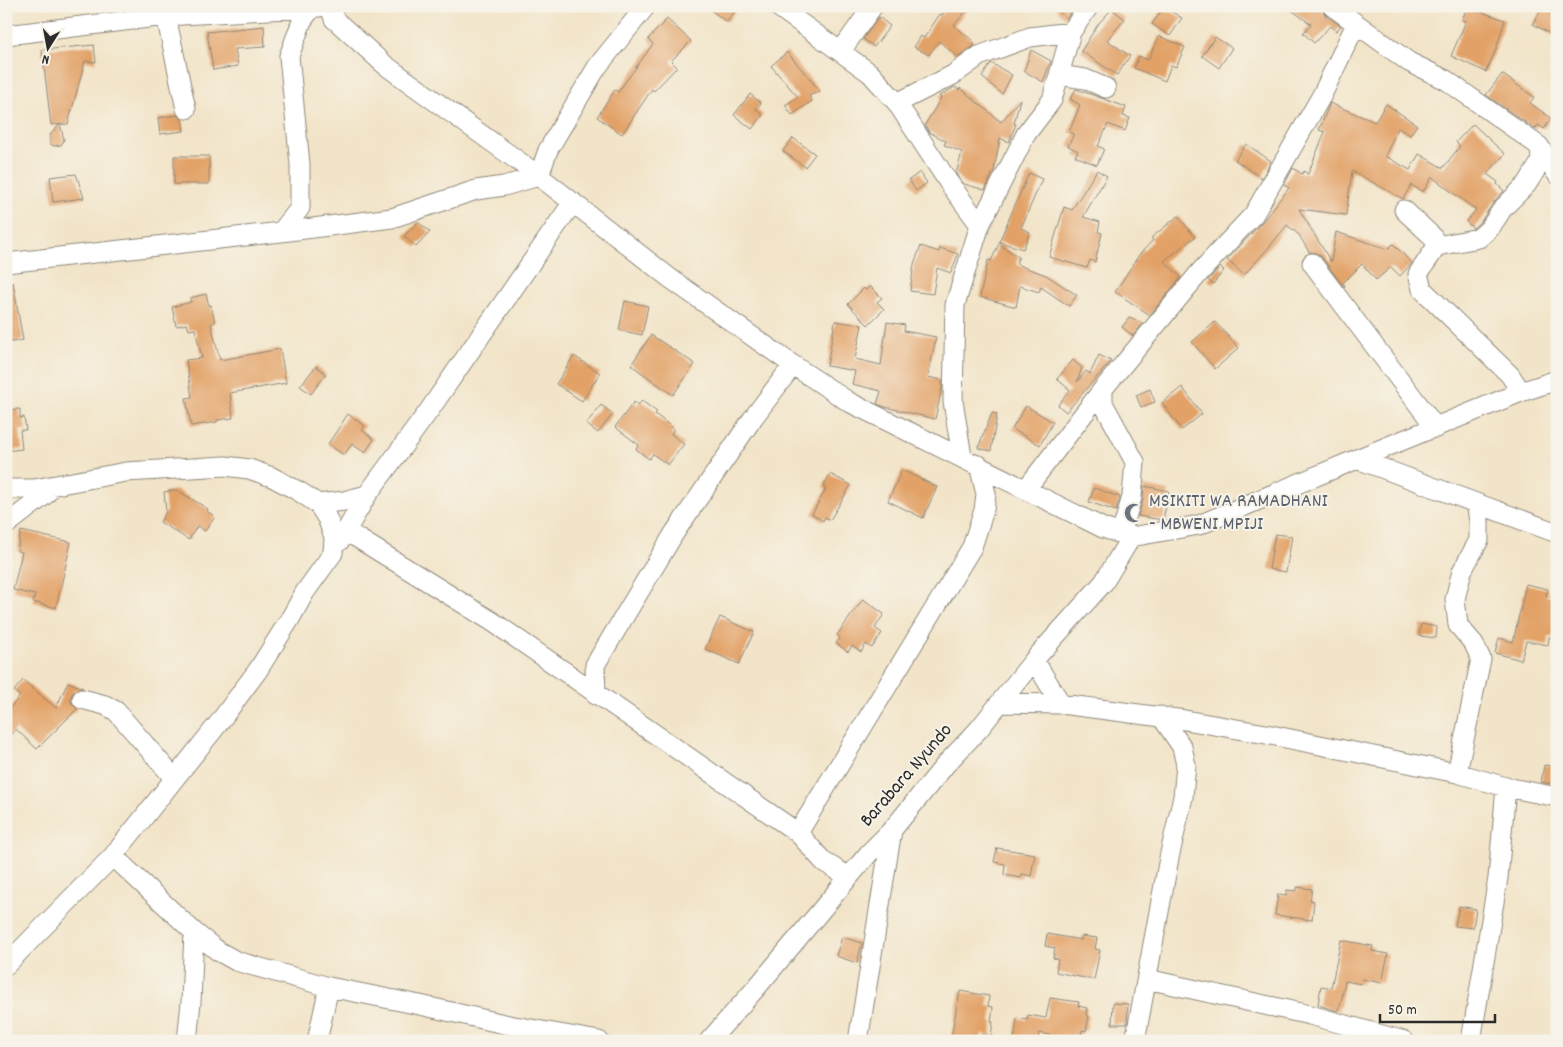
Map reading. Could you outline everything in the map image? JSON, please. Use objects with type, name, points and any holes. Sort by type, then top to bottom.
[{"type":"street","points":[[330,6],[334,19],[385,65],[539,176],[671,279],[793,365],[849,402],[1103,528],[1126,535],[1199,524],[1521,392],[1557,380]]},
{"type":"street","points":[[539,176],[548,150],[597,67],[646,6]]},
{"type":"street","points":[[777,6],[870,73],[898,103],[948,183],[980,225]]},
{"type":"street","points":[[841,51],[874,6]]},
{"type":"street","points":[[798,833],[972,547],[984,510],[986,494],[971,461],[953,401],[953,320],[955,305],[980,225],[1026,134],[1052,100],[1071,32],[1089,6]]},
{"type":"street","points":[[1332,6],[1409,62],[1446,80],[1539,146],[1557,174]]},
{"type":"street","points":[[312,227],[300,208],[300,164],[289,56],[302,22],[315,7]]},
{"type":"street","points":[[6,35],[135,13],[166,16],[315,7]]},
{"type":"street","points":[[166,16],[186,109]]},
{"type":"street","points":[[1026,489],[1104,389],[1200,272],[1254,214],[1322,95],[1356,24]]},
{"type":"street","points":[[898,103],[953,75],[979,56],[1030,37],[1071,32]]},
{"type":"street","points":[[1059,75],[1085,78],[1106,88]]},
{"type":"street","points":[[1521,392],[1510,375],[1422,289],[1418,274],[1436,246],[1479,238],[1490,228],[1503,208],[1527,184],[1540,163],[1539,146]]},
{"type":"street","points":[[6,263],[392,218],[476,190],[504,186],[539,176]]},
{"type":"street","points":[[6,965],[112,856],[218,724],[258,670],[305,592],[333,553],[367,494],[428,412],[573,202]]},
{"type":"street","points":[[281,232],[300,208]]},
{"type":"street","points":[[1404,210],[1432,236],[1436,246]]},
{"type":"street","points":[[1312,263],[1436,428]]},
{"type":"street","points":[[596,695],[595,665],[675,532],[752,418],[793,365]]},
{"type":"street","name":"Barabara Nyundo","points":[[709,1041],[757,987],[869,852],[892,830],[1034,660],[1104,582],[1126,535],[1135,462],[1103,403],[1104,389]]},
{"type":"street","points":[[1357,459],[1557,533]]},
{"type":"street","points":[[6,489],[34,489],[126,472],[225,466],[249,469],[272,477],[318,504],[332,527],[334,536],[333,553]]},
{"type":"street","points":[[6,525],[45,495],[52,486]]},
{"type":"street","points":[[318,504],[367,494]]},
{"type":"street","points":[[1457,773],[1481,659],[1474,644],[1458,625],[1455,599],[1462,572],[1479,540],[1479,520],[1476,504]]},
{"type":"street","points":[[346,531],[493,622],[798,833],[824,862],[849,877]]},
{"type":"street","points":[[1034,660],[1060,704]]},
{"type":"street","points":[[570,677],[595,665]]},
{"type":"street","points":[[82,699],[105,705],[116,711],[174,778]]},
{"type":"street","points":[[1000,703],[1060,704],[1161,716],[1266,734],[1457,773],[1506,787],[1557,797]]},
{"type":"street","points":[[1135,1041],[1168,858],[1183,797],[1186,765],[1182,747],[1161,716]]},
{"type":"street","points":[[1471,1041],[1498,878],[1506,787]]},
{"type":"street","points":[[858,1041],[892,830]]},
{"type":"street","points":[[112,856],[194,932],[236,961],[329,987],[509,1025],[599,1041]]},
{"type":"street","points":[[188,1041],[194,932]]},
{"type":"street","points":[[1146,979],[1310,1015],[1404,1041]]},
{"type":"street","points":[[317,1041],[329,987]]},
{"type":"building","points":[[705,6],[739,6],[727,22]]},
{"type":"building","points":[[949,6],[971,6],[954,25],[974,42],[974,46],[958,57],[939,41],[929,55],[914,47],[921,36],[924,38],[940,14],[942,15]]},
{"type":"building","points":[[1054,6],[1075,6],[1066,19]]},
{"type":"building","points":[[1286,6],[1321,6],[1325,15],[1341,26],[1336,31],[1330,26],[1314,43],[1303,33],[1311,24]]},
{"type":"building","points":[[1543,6],[1557,6],[1557,38],[1533,24]]},
{"type":"building","points":[[1164,7],[1182,18],[1170,36],[1152,24]]},
{"type":"building","points":[[1467,7],[1505,20],[1486,72],[1451,56],[1466,21],[1462,20]]},
{"type":"building","points":[[1112,9],[1125,19],[1107,40],[1130,56],[1117,75],[1081,51],[1099,23]]},
{"type":"building","points":[[879,17],[890,26],[874,47],[863,39]]},
{"type":"building","points":[[667,19],[691,41],[671,61],[677,67],[654,91],[652,89],[622,134],[597,117],[615,90],[618,92],[653,44],[648,39]]},
{"type":"building","points":[[264,26],[265,47],[235,49],[238,66],[213,70],[207,32]]},
{"type":"building","points":[[1159,36],[1185,47],[1176,67],[1171,65],[1165,81],[1134,68],[1139,56],[1148,60]]},
{"type":"building","points":[[1215,37],[1232,48],[1219,68],[1202,56]]},
{"type":"building","points":[[94,45],[96,62],[85,61],[68,124],[51,125],[42,50]]},
{"type":"building","points":[[1031,50],[1051,61],[1043,82],[1024,71]]},
{"type":"building","points":[[787,52],[820,91],[809,96],[812,101],[792,115],[785,105],[798,97],[771,66]]},
{"type":"building","points":[[991,63],[1012,75],[1002,94],[982,77]]},
{"type":"building","points":[[1502,74],[1534,97],[1530,103],[1551,118],[1544,129],[1538,125],[1535,129],[1486,95]]},
{"type":"building","points":[[955,87],[959,90],[960,88],[1001,122],[1020,99],[1014,124],[1016,124],[1009,142],[1000,138],[994,170],[985,190],[964,184],[956,174],[962,152],[944,145],[946,141],[929,132],[925,125],[941,98],[939,96]]},
{"type":"building","points":[[1076,89],[1126,107],[1123,116],[1130,118],[1125,131],[1108,124],[1098,146],[1104,149],[1097,165],[1075,156],[1078,151],[1068,146],[1074,134],[1069,132],[1080,105],[1070,99]]},
{"type":"building","points":[[750,94],[761,103],[756,109],[763,115],[752,129],[734,115]]},
{"type":"building","points":[[1330,103],[1375,122],[1386,104],[1417,125],[1410,135],[1398,128],[1385,156],[1410,170],[1419,154],[1443,168],[1460,146],[1456,142],[1473,124],[1505,154],[1487,174],[1498,182],[1497,184],[1504,191],[1481,221],[1473,228],[1466,221],[1476,210],[1432,177],[1423,192],[1411,185],[1403,199],[1352,171],[1346,215],[1299,209],[1331,262],[1336,232],[1388,249],[1393,244],[1412,263],[1400,276],[1391,267],[1376,280],[1362,264],[1343,283],[1344,287],[1321,256],[1309,252],[1299,235],[1287,225],[1244,275],[1227,260],[1262,222],[1289,188],[1284,185],[1293,168],[1302,174],[1304,171],[1308,174],[1325,132],[1319,130]]},
{"type":"building","points":[[177,115],[182,119],[184,131],[160,134],[158,118]]},
{"type":"building","points":[[60,124],[64,139],[61,145],[53,146],[50,143],[50,135]]},
{"type":"building","points":[[793,138],[815,154],[805,167],[783,151]]},
{"type":"building","points":[[1246,144],[1271,161],[1262,178],[1235,160]]},
{"type":"building","points":[[174,156],[209,156],[209,184],[174,184]]},
{"type":"building","points":[[1097,170],[1107,176],[1083,217],[1100,222],[1098,232],[1102,233],[1095,262],[1090,260],[1087,268],[1049,257],[1064,207],[1072,210]]},
{"type":"building","points":[[920,172],[927,183],[916,191],[909,180]]},
{"type":"building","points":[[1029,173],[1042,179],[1021,228],[1030,232],[1023,249],[999,242]]},
{"type":"building","points":[[76,174],[84,198],[53,202],[50,177]]},
{"type":"building","points":[[1178,216],[1195,237],[1164,261],[1181,277],[1150,315],[1115,292],[1139,255],[1153,240],[1151,238]]},
{"type":"building","points":[[418,222],[430,232],[416,247],[404,236]]},
{"type":"building","points":[[999,244],[1019,257],[1016,263],[1018,265],[1046,275],[1077,295],[1069,306],[1041,287],[1039,292],[1020,286],[1016,307],[980,297],[988,260],[991,261]]},
{"type":"building","points":[[921,246],[939,252],[940,248],[958,254],[951,273],[937,268],[933,294],[910,291],[914,264]]},
{"type":"building","points":[[1220,267],[1224,270],[1213,284],[1208,280]]},
{"type":"building","points":[[6,283],[13,283],[23,340],[6,343]]},
{"type":"building","points":[[870,286],[882,298],[877,302],[884,309],[868,325],[848,304],[864,288],[866,290]]},
{"type":"building","points":[[206,294],[215,322],[211,324],[220,360],[280,349],[286,383],[230,393],[233,418],[191,426],[186,398],[192,397],[186,360],[202,358],[195,329],[189,330],[187,324],[176,326],[172,307],[191,302],[190,298]]},
{"type":"building","points":[[625,301],[648,306],[642,335],[619,330]]},
{"type":"building","points":[[1129,318],[1143,323],[1133,336],[1122,327]]},
{"type":"building","points":[[835,321],[862,325],[855,359],[881,365],[887,322],[905,325],[904,331],[936,337],[928,377],[942,380],[935,419],[877,404],[881,391],[852,384],[855,371],[827,366]]},
{"type":"building","points":[[1215,322],[1239,348],[1215,369],[1192,342]]},
{"type":"building","points":[[651,335],[695,364],[673,395],[631,365]]},
{"type":"building","points":[[1099,355],[1111,361],[1066,412],[1058,405],[1070,390],[1057,379],[1073,360],[1082,368],[1077,382],[1086,371],[1090,374]]},
{"type":"building","points":[[574,356],[600,373],[582,401],[556,384]]},
{"type":"building","points":[[316,366],[326,374],[311,394],[300,386]]},
{"type":"building","points":[[1182,387],[1202,414],[1182,430],[1162,403]]},
{"type":"building","points":[[1150,389],[1155,402],[1141,407],[1136,395]]},
{"type":"building","points":[[642,401],[657,412],[655,414],[674,429],[671,434],[684,444],[668,465],[653,454],[649,459],[636,449],[639,445],[615,427],[634,402],[638,405]]},
{"type":"building","points":[[601,405],[613,414],[598,433],[586,424]]},
{"type":"building","points":[[1026,406],[1053,422],[1040,445],[1012,429]]},
{"type":"building","points":[[20,409],[20,418],[24,417],[26,430],[20,430],[22,449],[6,451],[6,410]]},
{"type":"building","points":[[992,413],[997,414],[991,451],[978,448]]},
{"type":"building","points":[[348,414],[365,426],[362,430],[374,439],[365,453],[352,444],[344,455],[328,444]]},
{"type":"building","points":[[902,470],[937,487],[923,518],[888,501]]},
{"type":"building","points":[[830,474],[851,485],[830,520],[825,517],[823,521],[812,514],[826,489],[823,487]]},
{"type":"building","points":[[1144,486],[1169,491],[1163,520],[1138,516],[1143,500]]},
{"type":"building","points":[[1094,488],[1120,497],[1116,511],[1089,502]]},
{"type":"building","points":[[177,490],[208,509],[207,511],[215,517],[205,531],[197,526],[189,540],[160,522],[166,512],[164,492]]},
{"type":"building","points":[[21,531],[71,542],[56,608],[33,602],[35,595],[13,590],[22,552],[17,551]]},
{"type":"building","points":[[1275,534],[1292,536],[1286,572],[1269,569]]},
{"type":"building","points":[[1526,584],[1548,589],[1546,596],[1557,598],[1557,620],[1553,637],[1549,637],[1548,645],[1526,641],[1521,660],[1495,653],[1499,638],[1513,642]]},
{"type":"building","points":[[863,599],[884,614],[875,628],[882,633],[872,648],[866,644],[861,652],[852,646],[848,652],[836,643],[840,638],[837,635]]},
{"type":"building","points":[[720,617],[754,632],[739,664],[705,649]]},
{"type":"building","points":[[1421,624],[1437,627],[1436,638],[1419,636]]},
{"type":"building","points":[[23,680],[56,708],[68,682],[83,688],[74,691],[71,696],[71,702],[77,709],[37,749],[16,729],[6,739],[6,713],[20,696],[14,691]]},
{"type":"building","points":[[1544,765],[1557,767],[1557,785],[1541,782]]},
{"type":"building","points":[[997,848],[1035,854],[1031,876],[1022,874],[1021,878],[1004,875],[1005,864],[994,862]]},
{"type":"building","points":[[1297,887],[1312,889],[1310,900],[1314,901],[1312,920],[1275,915],[1278,894],[1286,895],[1287,890],[1297,891]]},
{"type":"building","points":[[1459,906],[1476,909],[1473,928],[1455,926]]},
{"type":"building","points":[[1047,934],[1081,940],[1082,936],[1097,938],[1095,949],[1100,950],[1094,980],[1056,972],[1058,959],[1053,958],[1055,948],[1045,946]]},
{"type":"building","points":[[842,937],[862,943],[857,963],[836,956]]},
{"type":"building","points":[[1341,940],[1373,946],[1372,951],[1388,954],[1382,983],[1362,979],[1361,984],[1345,981],[1338,1011],[1318,1005],[1321,986],[1331,988]]},
{"type":"building","points":[[960,991],[989,996],[988,1006],[993,1007],[991,1036],[982,1034],[981,1040],[972,1038],[972,1041],[951,1037]]},
{"type":"building","points":[[1050,998],[1079,1002],[1078,1006],[1087,1008],[1086,1015],[1089,1016],[1086,1031],[1082,1030],[1080,1041],[1039,1033],[1038,1041],[1014,1041],[1017,1018],[1027,1020],[1028,1015],[1046,1018]]},
{"type":"building","points":[[1113,1003],[1128,1004],[1127,1024],[1112,1024]]},
{"type":"place","name":"MSIKITI WA RAMADHANI - MBWENI MPIJI","points":[[1134,513]]}]
